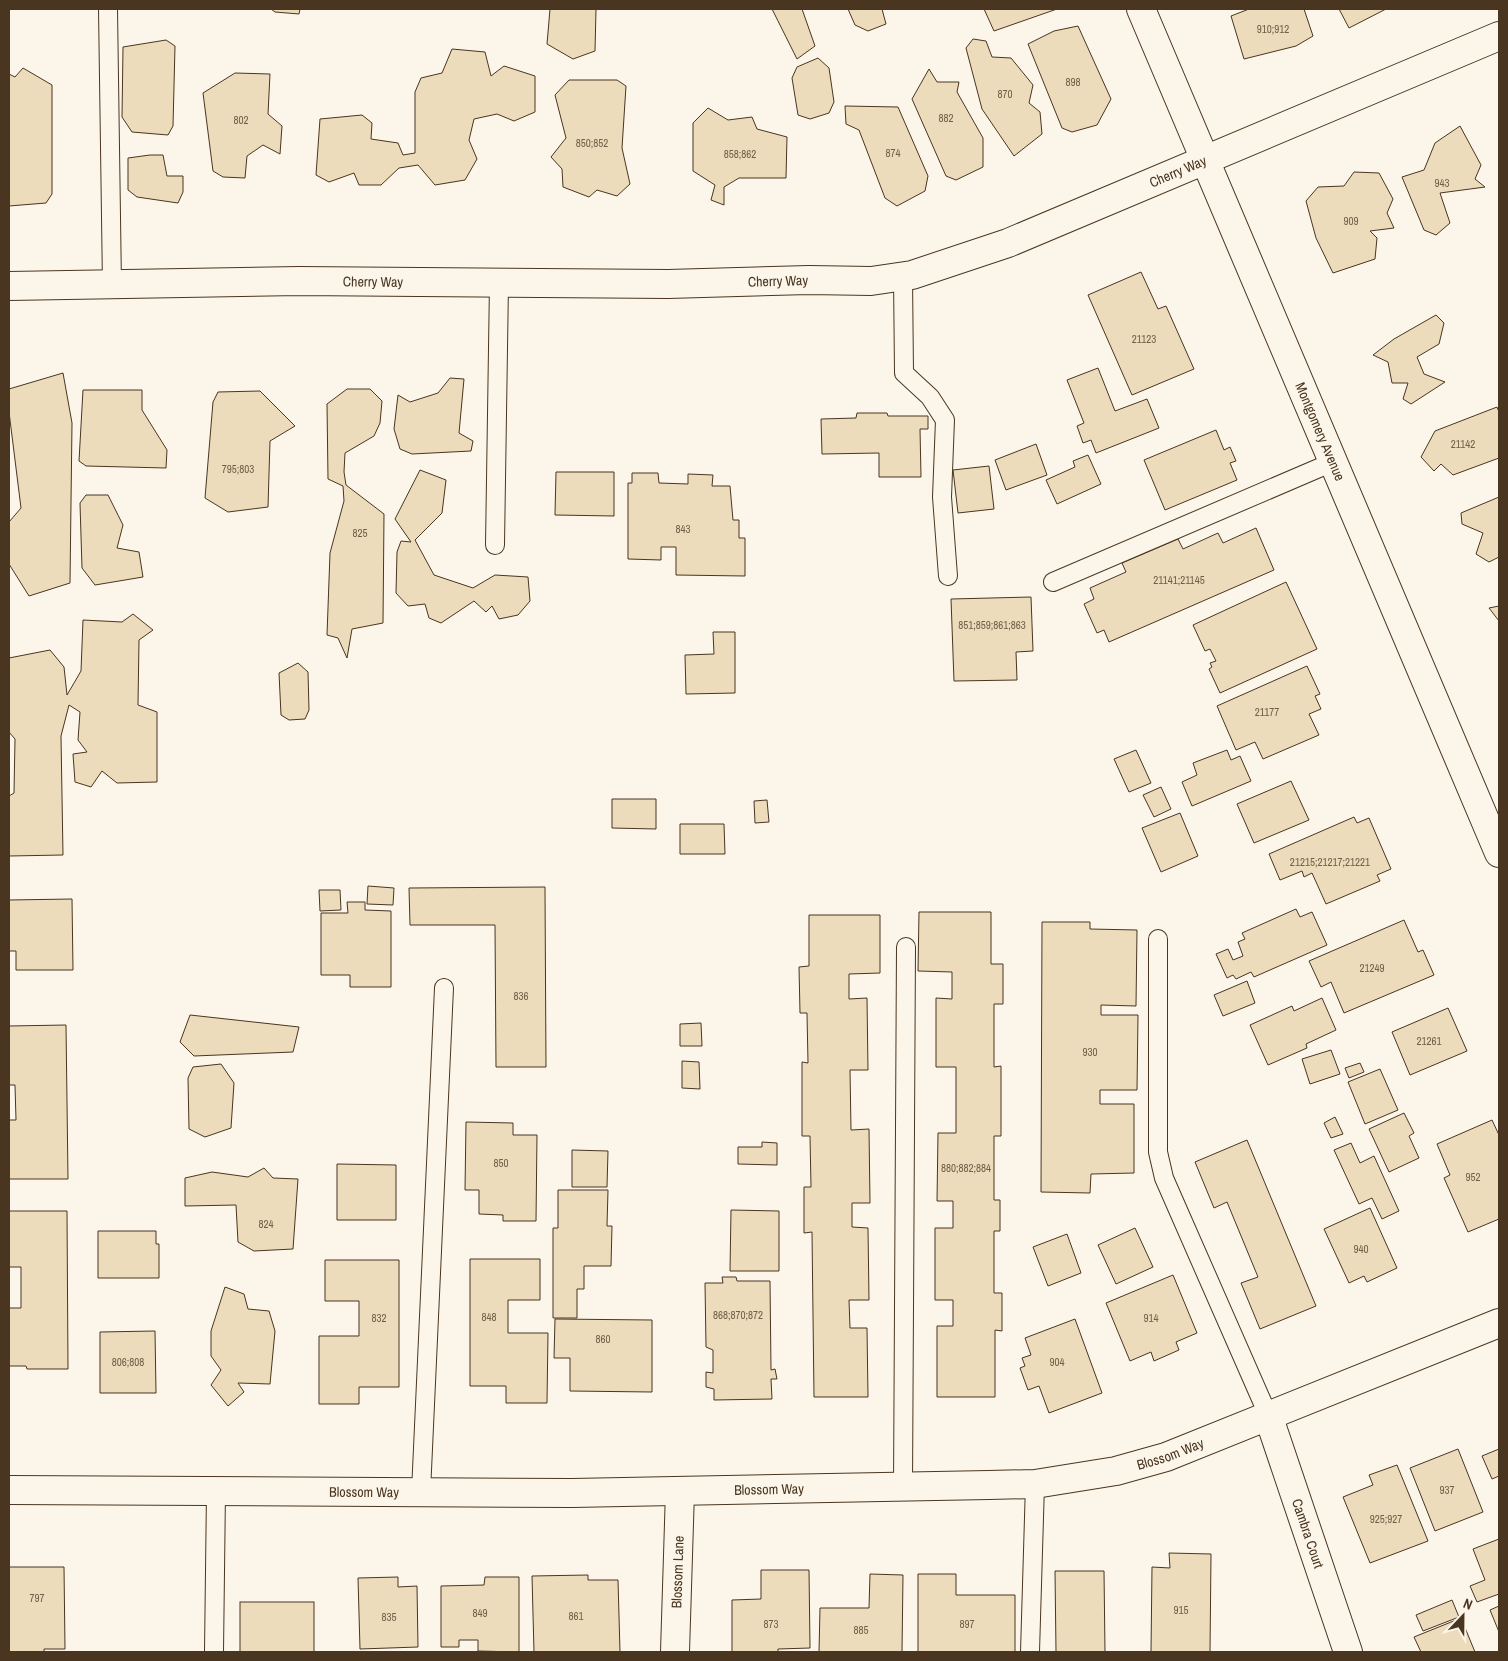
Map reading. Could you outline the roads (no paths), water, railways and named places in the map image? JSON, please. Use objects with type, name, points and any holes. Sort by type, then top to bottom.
[{"type":"street","name":"Montgomery Avenue","points":[[1142,9],[1499,853]]},
{"type":"street","name":"Cherry Way","points":[[9,286],[112,286],[299,281],[668,284],[809,280],[871,281],[912,276],[1008,243],[1499,36]]},
{"type":"street","name":"Blossom Way","points":[[9,1490],[680,1491],[1034,1484],[1116,1471],[1166,1457],[1499,1323]]},
{"type":"street","name":"Cambra Court","points":[[1268,1415],[1348,1652]]},
{"type":"street","name":"Blossom Lane","points":[[675,1652],[680,1491]]},
{"type":"lane","points":[[108,9],[112,286]]},
{"type":"lane","points":[[903,277],[904,374],[930,397],[945,420],[942,497],[948,576]]},
{"type":"lane","points":[[495,545],[499,283]]},
{"type":"lane","points":[[1053,582],[1333,462]]},
{"type":"lane","points":[[1158,939],[1158,1152],[1160,1161],[1164,1178],[1268,1415]]},
{"type":"lane","points":[[902,1487],[906,947]]},
{"type":"lane","points":[[422,1492],[444,988]]},
{"type":"lane","points":[[1030,1652],[1034,1484]]},
{"type":"lane","points":[[214,1652],[216,1491]]}]
